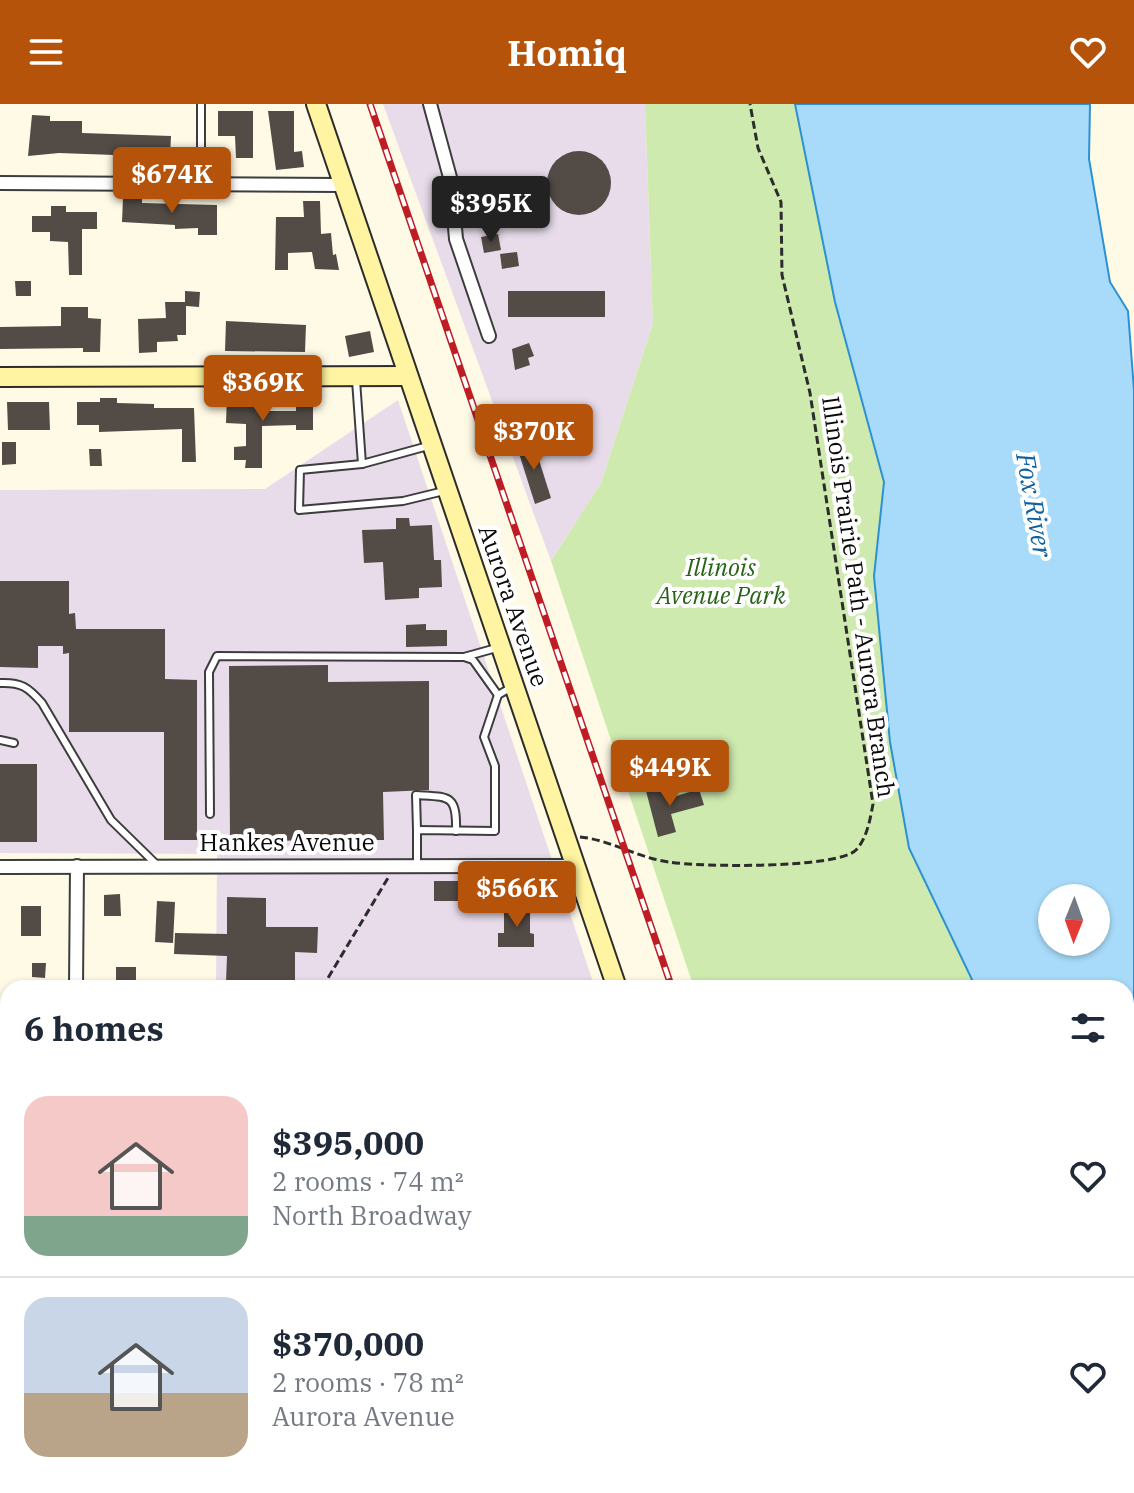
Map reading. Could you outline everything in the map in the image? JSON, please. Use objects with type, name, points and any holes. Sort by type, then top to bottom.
[{"type":"main road","name":"Aurora Avenue","points":[[316,104],[340,185],[515,686],[609,980]]},
{"type":"main road","points":[[0,377],[408,376]]},
{"type":"street","points":[[430,104],[451,181],[456,239],[489,336]]},
{"type":"street","points":[[0,183],[340,185]]},
{"type":"street","points":[[76,980],[77,866]]},
{"type":"street","name":"Hankes Avenue","points":[[0,867],[574,866]]},
{"type":"lane","points":[[201,104],[201,183]]},
{"type":"lane","points":[[356,376],[362,464]]},
{"type":"lane","points":[[432,445],[362,464],[300,470],[299,510],[403,501],[447,491]]},
{"type":"lane","points":[[210,814],[209,672],[217,656],[464,657],[501,647]]},
{"type":"lane","points":[[464,657],[473,660],[498,695]]},
{"type":"lane","points":[[0,683],[17,682],[28,687],[42,703],[111,820],[158,866]]},
{"type":"lane","points":[[417,830],[495,831],[495,766],[484,737],[498,695],[515,686]]},
{"type":"lane","points":[[0,740],[14,743]]},
{"type":"lane","points":[[417,865],[416,795],[452,800],[456,810],[456,831]]},
{"type":"path","name":"Illinois Prairie Path - Aurora Branch","points":[[565,838],[597,839],[671,863],[814,864],[840,859],[855,851],[867,832],[873,804],[810,393],[782,275],[781,202],[758,148],[750,104]]},
{"type":"path","points":[[327,980],[396,865]]},
{"type":"shaded area","points":[[383,104],[645,104],[653,323],[601,483],[551,561]]},
{"type":"shaded area","points":[[398,400],[592,980],[216,980],[217,854],[0,853],[0,490],[265,489]]},
{"type":"green space","name":"Illinois Avenue Park","points":[[645,104],[795,104],[835,302],[884,482],[874,576],[890,742],[909,848],[972,980],[691,980],[551,561],[601,483],[653,323]]},
{"type":"water","name":"Fox River","points":[[795,104],[1090,104],[1089,159],[1110,282],[1128,311],[1134,390],[1134,980],[972,980],[909,848],[890,742],[874,576],[884,482],[835,302]]},
{"type":"building","points":[[218,111],[253,111],[253,158],[236,158],[235,136],[218,136]]},
{"type":"building","points":[[268,111],[294,111],[294,152],[302,151],[304,167],[276,170]]},
{"type":"building","points":[[32,115],[50,116],[50,121],[82,121],[82,133],[171,136],[170,157],[59,153],[28,156]]},
{"type":"building","points":[[579,151],[602,160],[611,183],[602,206],[579,215],[556,206],[547,183],[556,160]]},
{"type":"building","points":[[123,197],[142,198],[142,203],[217,205],[217,235],[198,235],[198,228],[175,229],[175,225],[122,222]]},
{"type":"building","points":[[303,201],[320,201],[321,234],[331,233],[333,255],[336,254],[339,270],[315,269],[312,252],[288,253],[288,270],[275,270],[276,217],[304,217]]},
{"type":"building","points":[[51,206],[66,206],[66,212],[97,212],[97,229],[82,229],[82,275],[69,275],[68,242],[50,241],[50,232],[32,232],[32,216],[51,216]]},
{"type":"building","points":[[498,234],[501,250],[484,253],[481,237]]},
{"type":"building","points":[[517,252],[519,266],[502,269],[500,254]]},
{"type":"building","points":[[15,281],[31,281],[31,296],[16,296]]},
{"type":"building","points":[[185,291],[200,292],[199,307],[186,306],[186,335],[177,335],[178,341],[157,342],[157,352],[139,353],[138,319],[166,318],[165,302],[185,302]]},
{"type":"building","points":[[508,291],[605,291],[605,317],[508,317]]},
{"type":"building","points":[[61,307],[88,307],[88,318],[101,319],[100,352],[83,352],[83,348],[0,349],[0,327],[61,326]]},
{"type":"building","points":[[226,321],[306,325],[305,352],[225,351]]},
{"type":"building","points":[[370,331],[374,352],[349,357],[345,336]]},
{"type":"building","points":[[529,343],[534,356],[528,358],[530,365],[515,370],[512,349]]},
{"type":"building","points":[[227,395],[266,395],[267,411],[296,411],[296,401],[313,401],[313,430],[296,430],[296,425],[262,426],[262,468],[245,468],[246,460],[234,460],[234,447],[246,446],[246,424],[226,423]]},
{"type":"building","points":[[100,398],[117,398],[117,403],[154,404],[154,408],[194,408],[196,462],[182,462],[182,429],[99,432],[99,425],[77,425],[77,402],[100,402]]},
{"type":"building","points":[[7,402],[49,402],[50,430],[8,430]]},
{"type":"building","points":[[533,441],[551,498],[535,504],[517,447]]},
{"type":"building","points":[[2,442],[16,442],[16,464],[2,465]]},
{"type":"building","points":[[89,449],[101,449],[102,466],[90,466]]},
{"type":"building","points":[[396,518],[409,518],[410,526],[432,525],[434,560],[441,560],[442,587],[419,588],[419,598],[385,600],[383,562],[364,563],[362,530],[396,529]]},
{"type":"building","points":[[0,581],[69,581],[69,614],[75,613],[76,629],[165,629],[165,679],[197,680],[197,840],[164,840],[164,732],[69,732],[69,653],[63,654],[63,646],[38,646],[38,668],[0,667]]},
{"type":"building","points":[[426,624],[426,630],[447,630],[447,646],[406,647],[406,625]]},
{"type":"building","points":[[328,665],[328,682],[429,681],[429,790],[383,792],[384,840],[230,841],[229,666]]},
{"type":"building","points":[[0,764],[37,764],[37,842],[0,842]]},
{"type":"building","points":[[664,786],[667,799],[699,789],[704,805],[671,814],[676,832],[658,837],[646,791]]},
{"type":"building","points":[[434,881],[472,881],[472,901],[434,901]]},
{"type":"building","points":[[120,894],[121,916],[104,916],[104,895]]},
{"type":"building","points":[[227,897],[266,898],[266,927],[318,927],[317,953],[295,952],[295,980],[226,980],[227,956],[174,954],[175,933],[227,934]]},
{"type":"building","points":[[157,901],[175,902],[173,943],[155,942]]},
{"type":"building","points":[[21,906],[41,906],[41,936],[21,936]]},
{"type":"building","points":[[504,907],[530,907],[530,933],[534,934],[534,947],[498,947],[498,933],[504,933]]},
{"type":"building","points":[[32,963],[46,963],[45,978],[32,977]]},
{"type":"building","points":[[116,967],[136,967],[136,980],[116,980]]},
{"type":"railway","points":[[370,104],[669,980]]}]
